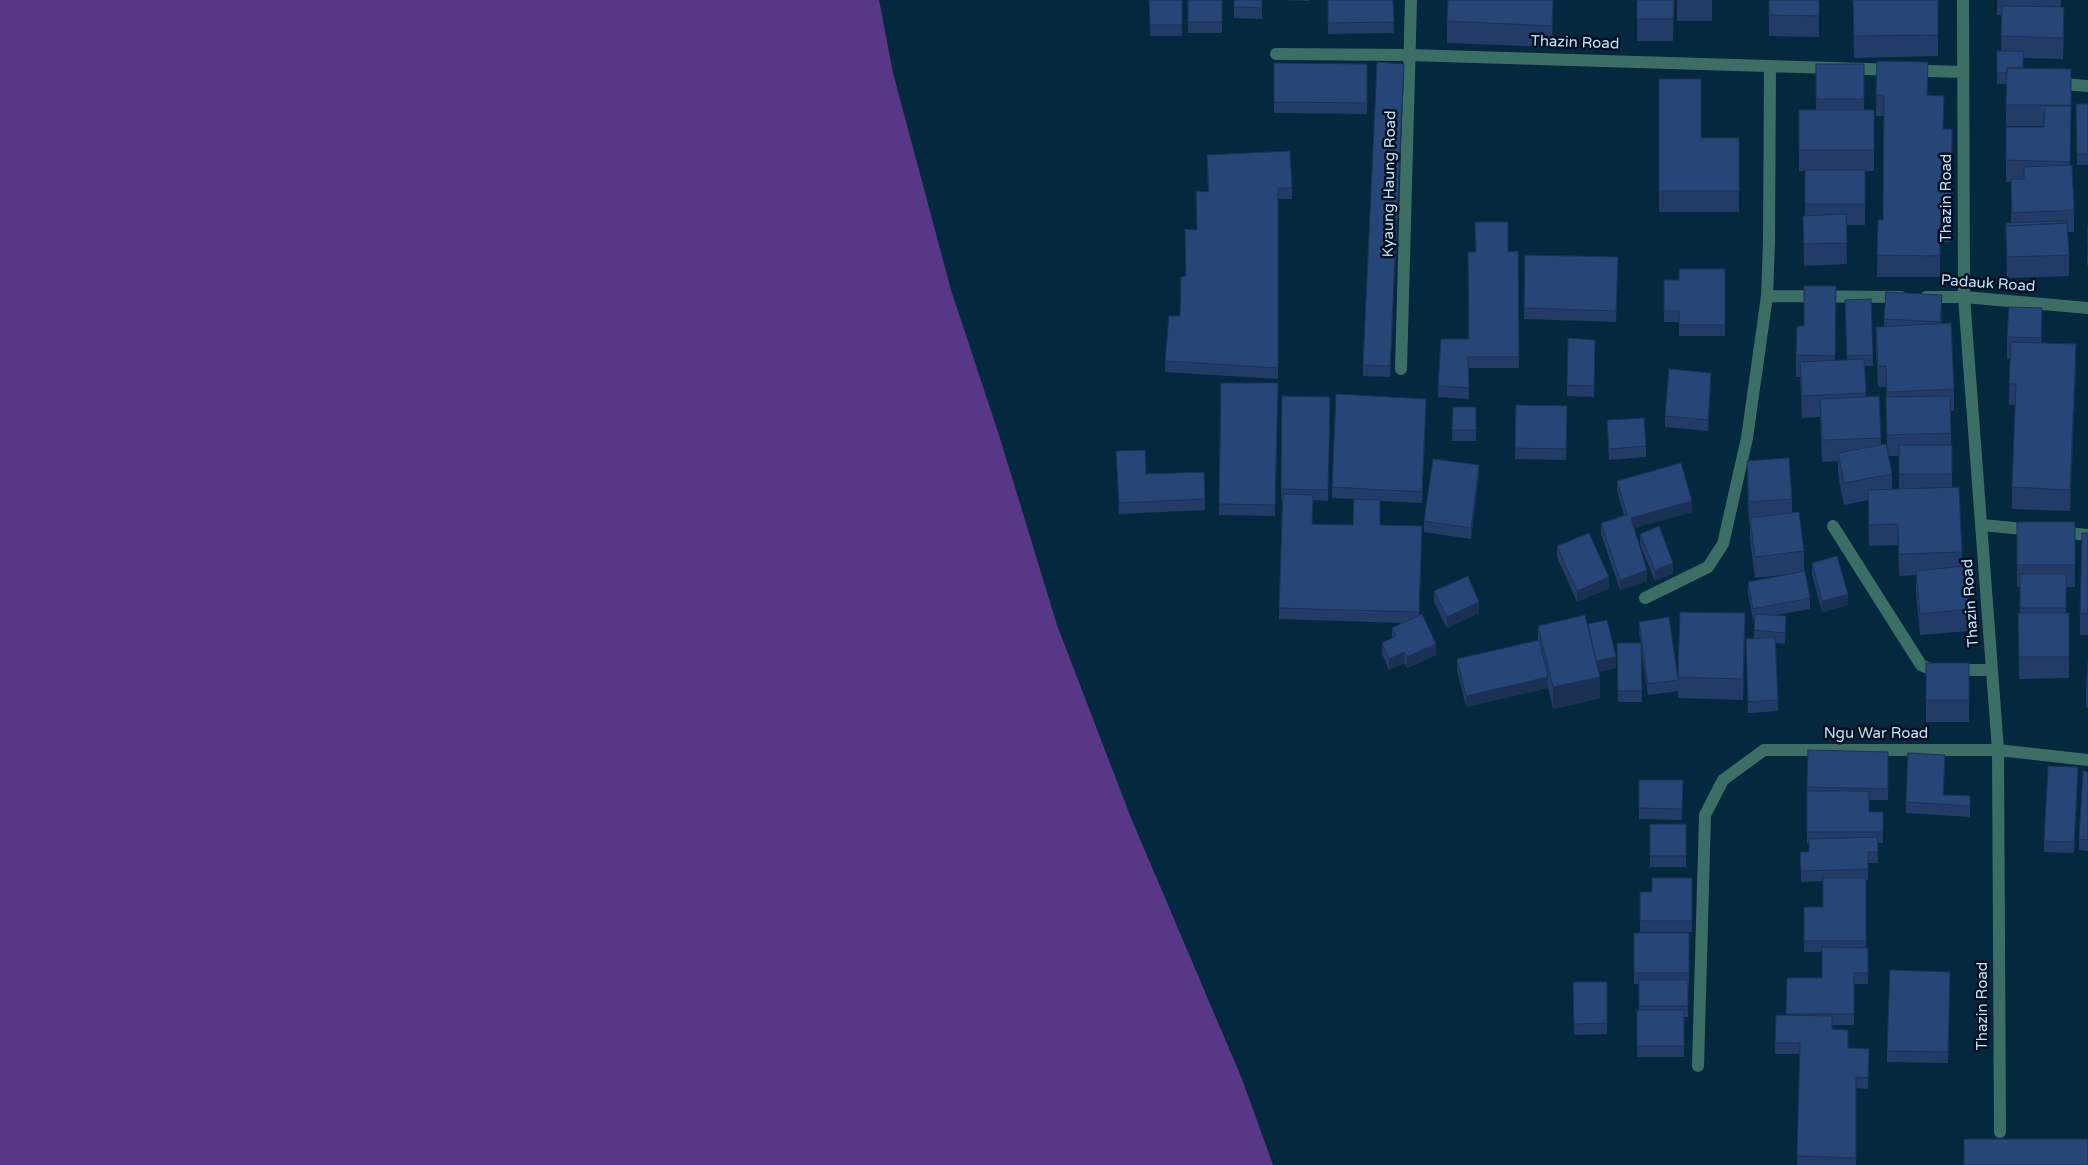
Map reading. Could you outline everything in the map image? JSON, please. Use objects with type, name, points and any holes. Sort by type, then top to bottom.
[{"type":"street","name":"Kyaung Haung Road","points":[[1401,369],[1411,0]]},
{"type":"street","name":"Thazin Road","points":[[1964,0],[1964,297],[1998,750],[2000,1132]]},
{"type":"street","name":"Thazin Road","points":[[1276,54],[1409,54],[1963,72]]},
{"type":"street","points":[[1645,598],[1708,567],[1723,544],[1747,438],[1767,296],[1770,66]]},
{"type":"street","points":[[2061,84],[2088,86]]},
{"type":"street","name":"Padauk Road","points":[[1767,296],[1964,297],[2088,308]]},
{"type":"street","points":[[1982,525],[2088,535]]},
{"type":"street","points":[[1833,526],[1922,664],[1932,670],[1992,670]]},
{"type":"street","name":"Ngu War Road","points":[[1698,1066],[1705,815],[1723,780],[1764,750],[1998,750],[2088,760]]},
{"type":"shaded area","points":[[0,0],[879,0],[893,73],[951,290],[999,435],[1057,625],[1131,818],[1242,1079],[1273,1165],[0,1165]]},
{"type":"building","points":[[1149,0],[1182,0],[1182,25],[1150,25]]},
{"type":"building","points":[[1188,0],[1222,0],[1222,22],[1188,22]]},
{"type":"building","points":[[1234,0],[1262,0],[1262,8],[1234,7]]},
{"type":"building","points":[[1328,0],[1393,0],[1394,22],[1328,23]]},
{"type":"building","points":[[1448,0],[1553,0],[1552,26],[1447,21]]},
{"type":"building","points":[[1637,0],[1674,0],[1673,19],[1637,19]]},
{"type":"building","points":[[1769,0],[1819,0],[1819,16],[1769,15]]},
{"type":"building","points":[[1853,0],[1938,0],[1938,35],[1854,36]]},
{"type":"building","points":[[2002,6],[2064,7],[2063,38],[2001,36]]},
{"type":"building","points":[[1997,51],[2023,51],[2023,68],[2007,68],[2007,73],[1997,73]]},
{"type":"building","points":[[1877,61],[1928,62],[1927,95],[1944,96],[1943,129],[1952,129],[1951,221],[1940,221],[1940,256],[1877,255],[1878,220],[1883,220],[1884,95],[1876,95]]},
{"type":"building","points":[[1377,62],[1404,64],[1390,366],[1363,365]]},
{"type":"building","points":[[1274,63],[1367,64],[1367,103],[1274,102]]},
{"type":"building","points":[[1816,64],[1864,64],[1864,99],[1816,99]]},
{"type":"building","points":[[2007,68],[2071,69],[2071,105],[2006,105]]},
{"type":"building","points":[[1659,79],[1701,79],[1701,138],[1739,138],[1739,191],[1659,191]]},
{"type":"building","points":[[2076,104],[2088,104],[2088,154],[2077,154]]},
{"type":"building","points":[[2045,106],[2071,106],[2070,162],[2006,160],[2006,127],[2044,127]]},
{"type":"building","points":[[1799,110],[1874,110],[1874,150],[1799,150]]},
{"type":"building","points":[[1290,151],[1292,188],[1278,188],[1278,368],[1165,361],[1169,316],[1180,316],[1181,277],[1186,276],[1185,229],[1197,230],[1196,191],[1209,192],[1207,155]]},
{"type":"building","points":[[2072,165],[2074,210],[2012,213],[2011,179],[2024,179],[2024,167]]},
{"type":"building","points":[[1805,170],[1865,170],[1865,204],[1805,204]]},
{"type":"building","points":[[1846,214],[1847,243],[1804,244],[1803,216]]},
{"type":"building","points":[[2067,221],[2067,223],[2006,226],[2006,223]]},
{"type":"building","points":[[1475,222],[1508,222],[1508,252],[1518,251],[1519,357],[1468,357],[1469,388],[1438,386],[1441,339],[1469,339],[1468,252],[1476,252]]},
{"type":"building","points":[[2067,223],[2069,255],[2007,257],[2006,226]]},
{"type":"building","points":[[1525,255],[1618,257],[1616,311],[1524,308]]},
{"type":"building","points":[[1679,269],[1725,269],[1725,325],[1679,325],[1679,311],[1664,311],[1664,280],[1679,280]]},
{"type":"building","points":[[1804,286],[1836,286],[1835,356],[1796,355],[1797,326],[1804,326]]},
{"type":"building","points":[[1886,292],[1942,295],[1940,322],[1884,319]]},
{"type":"building","points":[[1871,299],[1873,355],[1847,356],[1845,300]]},
{"type":"building","points":[[2009,307],[2042,308],[2041,338],[2007,337]]},
{"type":"building","points":[[1951,323],[1954,389],[1887,392],[1886,366],[1878,366],[1876,327]]},
{"type":"building","points":[[1568,338],[1595,340],[1594,386],[1567,385]]},
{"type":"building","points":[[2011,342],[2076,344],[2070,490],[2012,487],[2016,384],[2009,384]]},
{"type":"building","points":[[1864,359],[1866,393],[1802,396],[1800,362]]},
{"type":"building","points":[[1669,369],[1711,373],[1708,420],[1665,416]]},
{"type":"building","points":[[1221,383],[1278,383],[1275,505],[1219,504]]},
{"type":"building","points":[[1336,394],[1426,399],[1422,492],[1332,487]]},
{"type":"building","points":[[1282,396],[1330,397],[1328,490],[1281,489]]},
{"type":"building","points":[[1879,396],[1881,438],[1822,440],[1820,399]]},
{"type":"building","points":[[1950,396],[1951,433],[1887,435],[1886,397]]},
{"type":"building","points":[[1516,405],[1567,406],[1566,449],[1515,448]]},
{"type":"building","points":[[1453,407],[1476,407],[1476,430],[1452,430]]},
{"type":"building","points":[[1644,418],[1646,446],[1609,449],[1607,420]]},
{"type":"building","points":[[1886,444],[1892,474],[1844,483],[1838,453]]},
{"type":"building","points":[[1899,445],[1952,445],[1952,474],[1899,474]]},
{"type":"building","points":[[1145,450],[1146,474],[1204,472],[1205,499],[1119,503],[1116,451]]},
{"type":"building","points":[[1789,458],[1792,499],[1749,502],[1747,461]]},
{"type":"building","points":[[1433,459],[1479,465],[1471,528],[1424,521]]},
{"type":"building","points":[[1681,463],[1692,501],[1631,518],[1647,570],[1620,580],[1601,523],[1627,515],[1617,481]]},
{"type":"building","points":[[1959,487],[1962,552],[1899,554],[1898,524],[1869,525],[1868,490]]},
{"type":"building","points":[[1283,494],[1313,495],[1312,524],[1353,525],[1354,499],[1380,500],[1380,525],[1422,526],[1419,612],[1279,608]]},
{"type":"building","points":[[1799,512],[1804,551],[1755,557],[1750,518]]},
{"type":"building","points":[[2017,522],[2075,522],[2075,565],[2017,565]]},
{"type":"building","points":[[1659,526],[1673,563],[1655,570],[1640,534]]},
{"type":"building","points":[[1589,533],[1609,577],[1577,591],[1557,546]]},
{"type":"building","points":[[2082,533],[2088,533],[2088,614],[2080,613]]},
{"type":"building","points":[[1837,556],[1848,594],[1822,601],[1812,563]]},
{"type":"building","points":[[1965,566],[1969,609],[1920,614],[1916,571]]},
{"type":"building","points":[[1805,571],[1810,598],[1753,609],[1748,582]]},
{"type":"building","points":[[2020,574],[2066,574],[2066,608],[2020,608]]},
{"type":"building","points":[[1468,576],[1479,602],[1447,617],[1434,591]]},
{"type":"building","points":[[1680,612],[1745,613],[1743,679],[1678,677]]},
{"type":"building","points":[[2018,613],[2069,613],[2069,657],[2019,657]]},
{"type":"building","points":[[1422,614],[1436,644],[1407,657],[1404,652],[1389,659],[1382,643],[1396,636],[1392,628]]},
{"type":"building","points":[[1755,614],[1786,616],[1785,633],[1754,630]]},
{"type":"building","points":[[1585,615],[1600,677],[1553,687],[1538,626]]},
{"type":"building","points":[[1669,617],[1678,680],[1648,684],[1639,622]]},
{"type":"building","points":[[1607,620],[1616,657],[1596,661],[1588,624]]},
{"type":"building","points":[[1775,637],[1778,700],[1748,702],[1746,639]]},
{"type":"building","points":[[1539,640],[1548,677],[1466,696],[1457,659]]},
{"type":"building","points":[[1617,643],[1641,643],[1642,691],[1618,691]]},
{"type":"building","points":[[2088,662],[2088,686],[2086,686]]},
{"type":"building","points":[[1926,663],[1969,663],[1969,700],[1926,700]]},
{"type":"building","points":[[1808,750],[1888,752],[1888,789],[1807,787]]},
{"type":"building","points":[[1908,753],[1945,755],[1943,795],[1970,796],[1970,806],[1906,802]]},
{"type":"building","points":[[2048,766],[2078,767],[2074,842],[2044,841]]},
{"type":"building","points":[[2083,771],[2088,772],[2088,840],[2079,839]]},
{"type":"building","points":[[1639,780],[1683,780],[1682,809],[1639,808]]},
{"type":"building","points":[[1807,791],[1869,791],[1869,812],[1883,812],[1883,832],[1807,832]]},
{"type":"building","points":[[1650,824],[1686,824],[1686,856],[1650,856]]},
{"type":"building","points":[[1877,837],[1878,852],[1868,852],[1868,869],[1801,871],[1800,852],[1809,852],[1809,839]]},
{"type":"building","points":[[1652,878],[1692,878],[1692,921],[1640,921],[1640,892],[1652,892]]},
{"type":"building","points":[[1823,878],[1866,878],[1866,941],[1804,941],[1804,907],[1823,907]]},
{"type":"building","points":[[1634,933],[1689,933],[1689,973],[1634,973]]},
{"type":"building","points":[[1822,947],[1868,948],[1868,973],[1854,973],[1854,1014],[1786,1014],[1787,978],[1822,978]]},
{"type":"building","points":[[1890,970],[1950,972],[1948,1052],[1887,1051]]},
{"type":"building","points":[[1639,980],[1688,980],[1688,1006],[1639,1006]]},
{"type":"building","points":[[1573,982],[1607,982],[1607,1023],[1574,1024]]},
{"type":"building","points":[[1637,1010],[1684,1010],[1684,1046],[1637,1046]]},
{"type":"building","points":[[1776,1015],[1832,1016],[1832,1029],[1848,1030],[1848,1048],[1869,1049],[1868,1078],[1856,1077],[1856,1158],[1797,1156],[1800,1043],[1775,1043]]},
{"type":"building","points":[[1964,1139],[2088,1139],[2088,1165],[1964,1165]]}]
